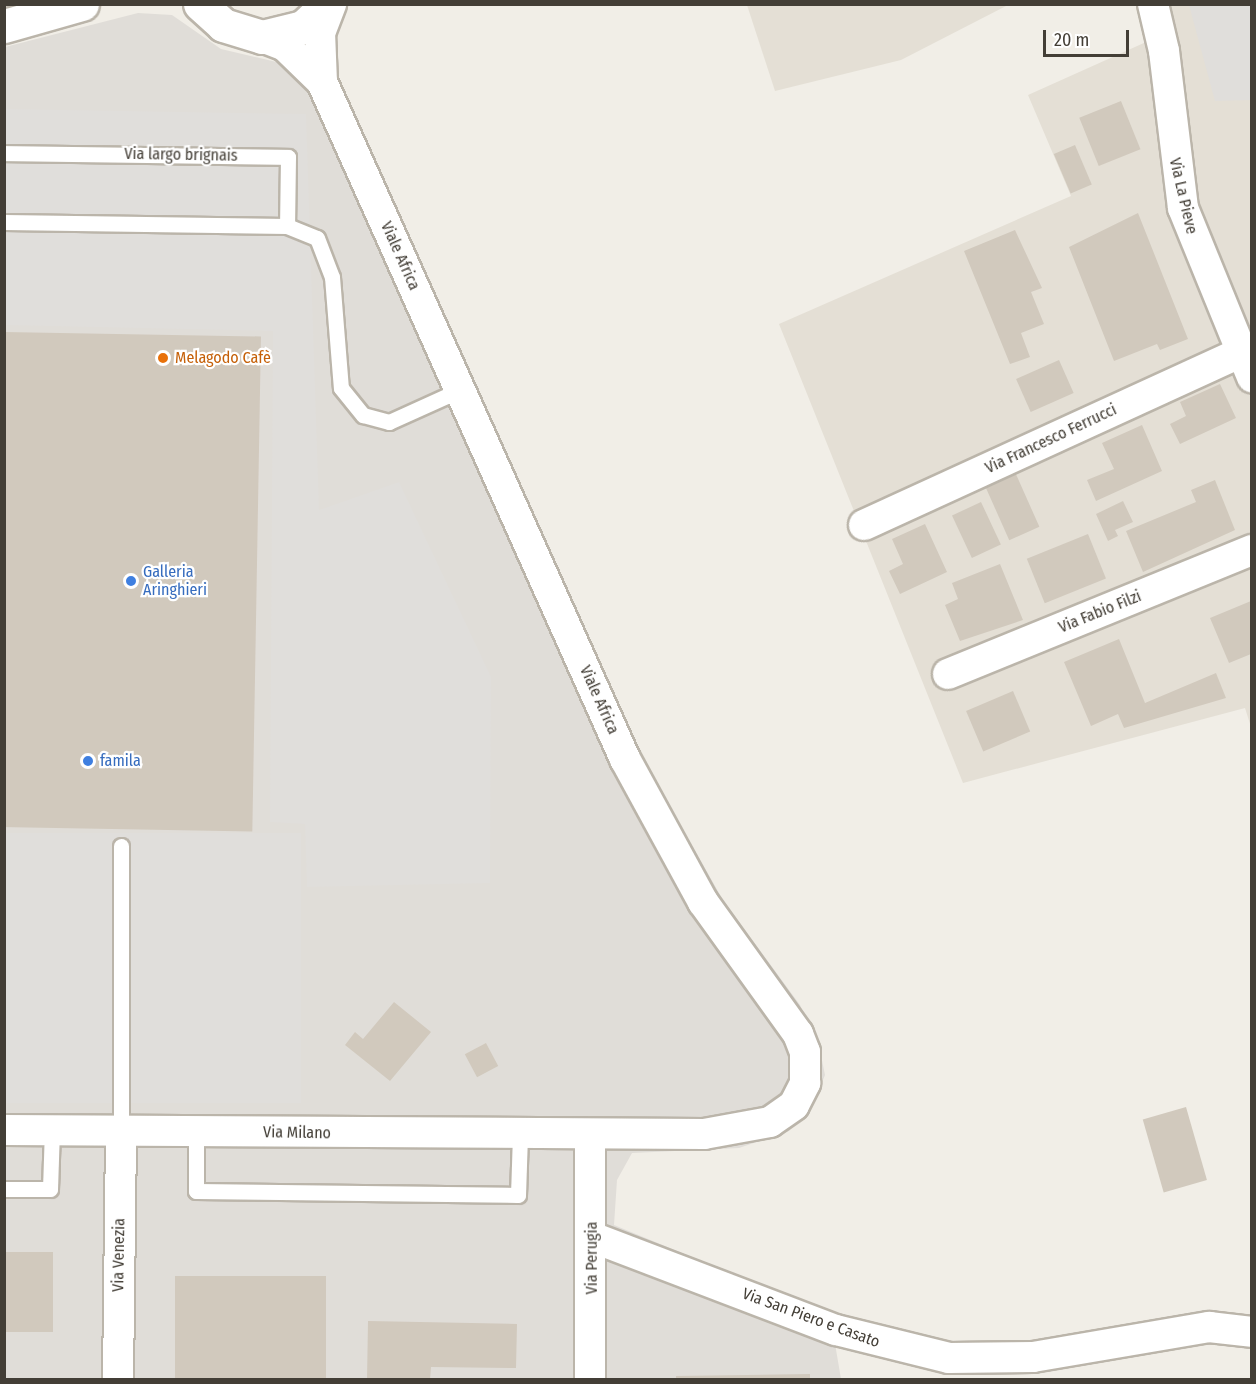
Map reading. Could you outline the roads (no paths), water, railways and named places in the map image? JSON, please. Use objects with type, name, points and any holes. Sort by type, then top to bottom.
[{"type":"street","points":[[4,26],[82,4]]},
{"type":"street","points":[[198,7],[232,29],[262,36],[303,27],[330,4]]},
{"type":"street","name":"Viale Africa","points":[[322,82],[320,33],[330,4]]},
{"type":"street","name":"Via La Pieve","points":[[1157,15],[1183,207],[1245,366]]},
{"type":"street","name":"Viale Africa","points":[[262,36],[285,46],[322,82],[660,829],[703,902],[798,1034],[805,1052],[801,1095],[782,1114],[755,1129],[590,1136]]},
{"type":"street","name":"Via Francesco Ferrucci","points":[[864,525],[1245,366]]},
{"type":"street","name":"Via Fabio Filzi","points":[[948,674],[1251,550]]},
{"type":"street","name":"Via Milano","points":[[4,1130],[590,1136]]},
{"type":"street","name":"Via Venezia","points":[[118,1380],[121,1131]]},
{"type":"street","name":"Via Perugia","points":[[590,1136],[592,1237],[590,1380]]},
{"type":"street","name":"Via San Piero e Casato","points":[[592,1237],[836,1330],[949,1358],[1033,1357],[1209,1326],[1251,1332]]},
{"type":"lane","name":"Via largo brignais","points":[[4,153],[288,157],[287,226]]},
{"type":"lane","points":[[4,222],[287,226],[317,238],[332,277],[341,388],[363,415],[389,422],[460,390]]},
{"type":"lane","points":[[121,846],[121,1131]]},
{"type":"lane","points":[[4,1189],[50,1189],[52,1130]]},
{"type":"lane","points":[[196,1132],[196,1191],[506,1195],[518,1195],[520,1135]]},
{"type":"place","name":"Melagodo Cafè","points":[[163,358]]},
{"type":"place","name":"Galleria Aringhieri","points":[[131,581]]},
{"type":"place","name":"famila","points":[[88,761]]}]
